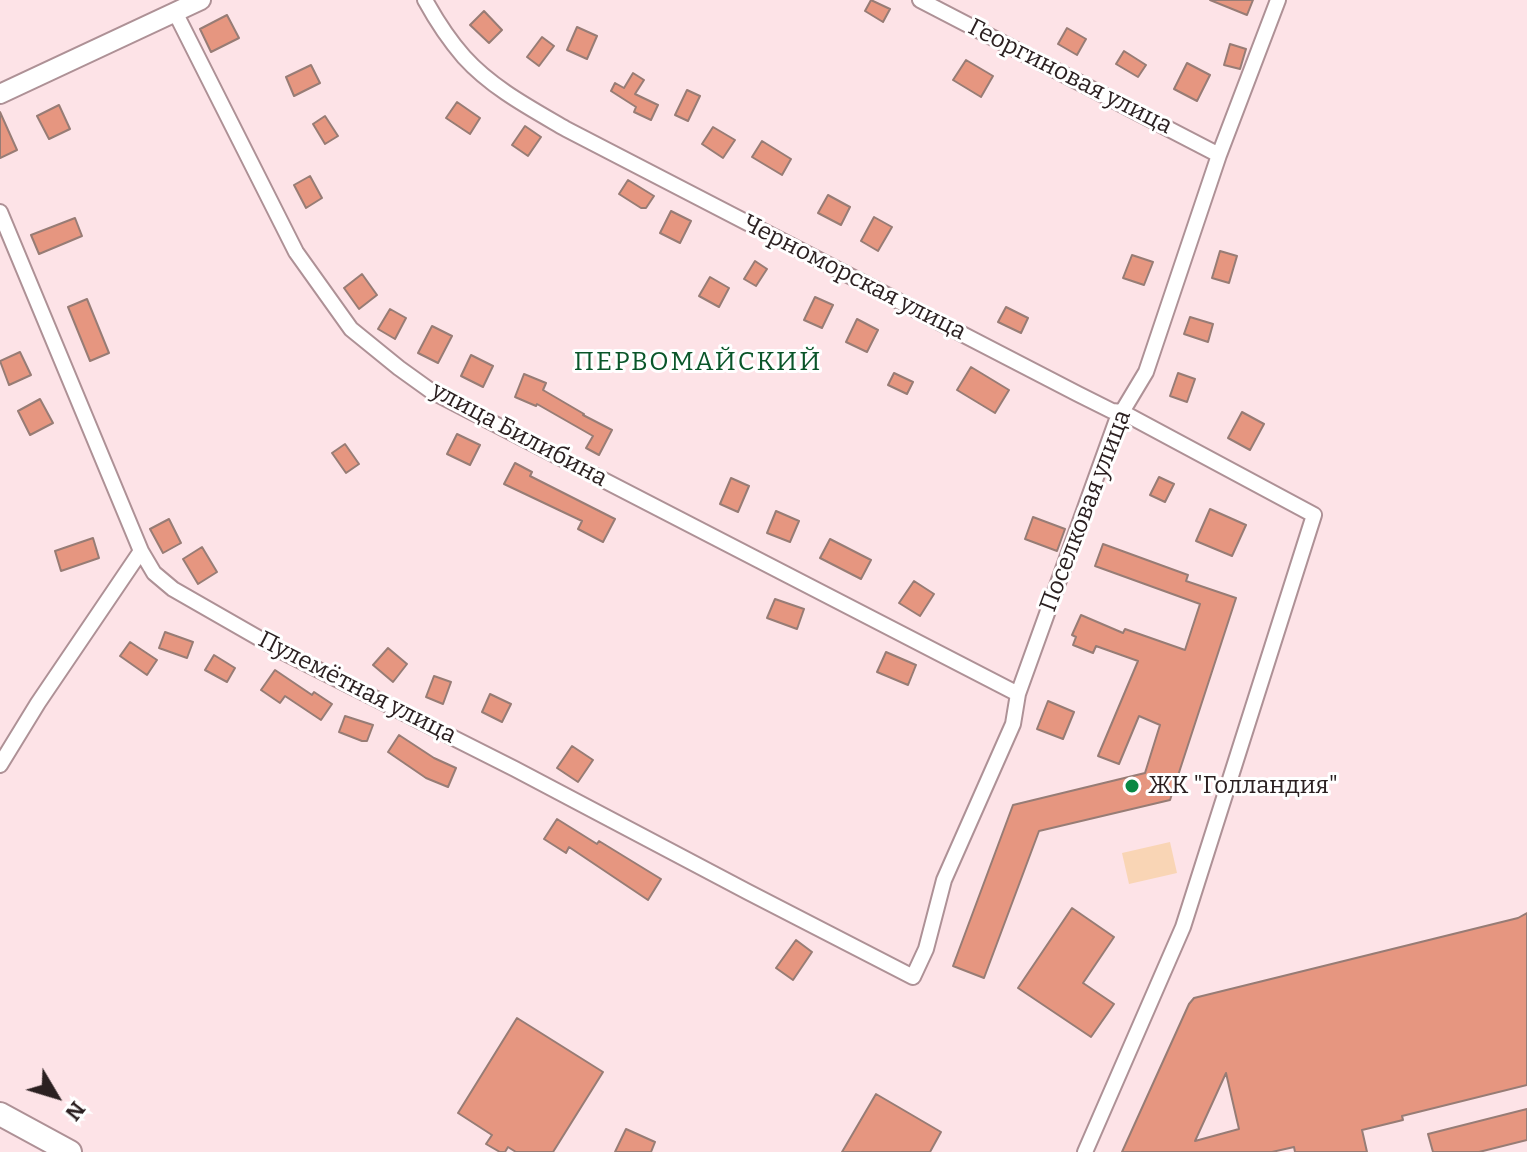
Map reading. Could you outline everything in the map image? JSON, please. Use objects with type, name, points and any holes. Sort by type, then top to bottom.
[{"type":"main road","points":[[0,1114],[70,1152]]},
{"type":"street","points":[[0,94],[201,0]]},
{"type":"street","name":"Черноморская улица","points":[[425,0],[464,57],[494,84],[529,108],[1078,394],[1112,411],[1122,412],[1314,515],[1183,927],[1085,1152]]},
{"type":"street","name":"Георгиновая улица","points":[[920,0],[1219,155]]},
{"type":"street","name":"Поселковая улица","points":[[913,977],[926,949],[944,880],[1013,724],[1018,694],[1116,422],[1146,372],[1219,155],[1278,0]]},
{"type":"street","name":"улица Билибина","points":[[175,12],[296,252],[351,329],[399,368],[431,391],[1018,694]]},
{"type":"street","name":"Пулемётная улица","points":[[0,212],[141,551],[154,573],[173,589],[283,652],[913,977]]},
{"type":"street","points":[[0,765],[141,551]]},
{"type":"shaded area","points":[[1170,842],[1177,873],[1129,884],[1122,853]]},
{"type":"building","points":[[871,0],[890,9],[883,22],[865,11]]},
{"type":"building","points":[[1210,0],[1253,0],[1247,15]]},
{"type":"building","points":[[484,11],[502,30],[489,43],[470,25]]},
{"type":"building","points":[[227,15],[239,38],[211,52],[200,29]]},
{"type":"building","points":[[577,27],[597,36],[587,59],[567,50]]},
{"type":"building","points":[[1067,28],[1086,39],[1077,55],[1058,44]]},
{"type":"building","points":[[542,37],[554,46],[539,66],[527,57]]},
{"type":"building","points":[[1230,44],[1246,49],[1240,69],[1224,65]]},
{"type":"building","points":[[1124,51],[1146,65],[1138,77],[1116,64]]},
{"type":"building","points":[[966,60],[993,76],[981,97],[953,80]]},
{"type":"building","points":[[1187,63],[1210,75],[1197,101],[1174,89]]},
{"type":"building","points":[[311,65],[320,83],[294,96],[286,77]]},
{"type":"building","points":[[633,73],[644,80],[635,94],[658,105],[651,120],[634,112],[636,107],[611,91],[615,83],[624,88]]},
{"type":"building","points":[[687,90],[700,96],[688,121],[675,115]]},
{"type":"building","points":[[457,102],[480,118],[470,134],[446,118]]},
{"type":"building","points":[[59,105],[70,129],[49,139],[37,116]]},
{"type":"building","points":[[0,112],[17,150],[0,158]]},
{"type":"building","points":[[325,116],[338,136],[325,144],[313,124]]},
{"type":"building","points":[[525,126],[541,137],[528,156],[512,145]]},
{"type":"building","points":[[713,127],[735,140],[723,158],[702,144]]},
{"type":"building","points":[[762,141],[791,159],[782,175],[752,157]]},
{"type":"building","points":[[310,176],[322,198],[306,208],[294,185]]},
{"type":"building","points":[[628,180],[654,196],[646,208],[619,194]]},
{"type":"building","points":[[828,195],[850,207],[841,225],[818,213]]},
{"type":"building","points":[[671,211],[691,221],[680,243],[660,233]]},
{"type":"building","points":[[874,217],[892,227],[878,251],[861,241]]},
{"type":"building","points":[[75,218],[82,236],[39,254],[31,235]]},
{"type":"building","points":[[1220,251],[1237,256],[1229,283],[1212,278]]},
{"type":"building","points":[[1132,255],[1153,262],[1144,285],[1123,278]]},
{"type":"building","points":[[755,261],[767,269],[756,286],[744,279]]},
{"type":"building","points":[[362,274],[377,295],[359,309],[344,288]]},
{"type":"building","points":[[710,277],[729,288],[719,307],[699,296]]},
{"type":"building","points":[[815,297],[833,305],[822,328],[804,320]]},
{"type":"building","points":[[87,299],[109,353],[90,361],[68,307]]},
{"type":"building","points":[[1006,307],[1028,318],[1021,333],[998,322]]},
{"type":"building","points":[[390,309],[406,318],[395,339],[378,329]]},
{"type":"building","points":[[1190,317],[1213,324],[1208,342],[1184,334]]},
{"type":"building","points":[[857,319],[878,330],[867,352],[846,342]]},
{"type":"building","points":[[432,326],[452,336],[438,363],[418,353]]},
{"type":"building","points":[[20,352],[31,375],[9,385],[0,361]]},
{"type":"building","points":[[471,355],[493,366],[483,387],[461,376]]},
{"type":"building","points":[[971,367],[1009,390],[995,413],[957,390]]},
{"type":"building","points":[[894,373],[913,382],[907,394],[888,385]]},
{"type":"building","points":[[1178,373],[1195,379],[1187,402],[1170,396]]},
{"type":"building","points":[[524,374],[546,383],[543,390],[612,430],[599,455],[586,448],[593,436],[537,404],[515,397]]},
{"type":"building","points":[[40,399],[53,423],[30,435],[18,411]]},
{"type":"building","points":[[1242,412],[1264,424],[1250,450],[1228,438]]},
{"type":"building","points":[[457,434],[480,445],[470,465],[447,454]]},
{"type":"building","points":[[345,444],[359,464],[346,473],[332,453]]},
{"type":"building","points":[[515,463],[532,472],[530,476],[615,519],[603,542],[578,529],[582,521],[504,484]]},
{"type":"building","points":[[1159,477],[1174,484],[1165,502],[1150,495]]},
{"type":"building","points":[[731,478],[749,486],[738,512],[720,504]]},
{"type":"building","points":[[1210,509],[1246,525],[1232,556],[1196,541]]},
{"type":"building","points":[[776,511],[799,521],[790,542],[767,533]]},
{"type":"building","points":[[1033,517],[1065,529],[1057,551],[1025,539]]},
{"type":"building","points":[[169,519],[181,543],[163,553],[150,529]]},
{"type":"building","points":[[93,538],[99,558],[61,571],[55,551]]},
{"type":"building","points":[[830,539],[871,560],[861,579],[820,558]]},
{"type":"building","name":"ЖК \"Голландия\"","points":[[1103,544],[1188,575],[1186,581],[1236,598],[1170,800],[1039,831],[984,978],[953,966],[1013,805],[1145,773],[1160,725],[1139,716],[1119,764],[1098,756],[1138,661],[1096,646],[1093,653],[1073,645],[1076,637],[1072,635],[1081,615],[1123,633],[1125,629],[1185,650],[1200,604],[1095,566]]},
{"type":"building","points":[[202,547],[217,572],[198,584],[183,559]]},
{"type":"building","points":[[914,581],[934,594],[920,616],[899,603]]},
{"type":"building","points":[[775,599],[804,609],[797,629],[767,618]]},
{"type":"building","points":[[165,632],[193,642],[187,658],[159,648]]},
{"type":"building","points":[[130,642],[157,660],[147,675],[120,656]]},
{"type":"building","points":[[388,648],[407,664],[393,682],[373,665]]},
{"type":"building","points":[[886,652],[916,665],[908,685],[877,672]]},
{"type":"building","points":[[214,655],[235,668],[227,682],[205,670]]},
{"type":"building","points":[[275,670],[312,695],[314,692],[332,704],[321,720],[285,696],[280,703],[261,690]]},
{"type":"building","points":[[434,676],[451,682],[443,704],[426,697]]},
{"type":"building","points":[[490,694],[511,704],[502,722],[482,712]]},
{"type":"building","points":[[1048,701],[1074,712],[1063,739],[1037,729]]},
{"type":"building","points":[[345,716],[373,725],[367,741],[339,732]]},
{"type":"building","points":[[399,735],[456,768],[448,787],[426,778],[388,752]]},
{"type":"building","points":[[572,746],[593,760],[578,782],[557,768]]},
{"type":"building","points":[[557,819],[661,879],[648,900],[569,847],[566,853],[544,839]]},
{"type":"building","points":[[1072,908],[1114,937],[1083,983],[1114,1004],[1091,1037],[1018,988]]},
{"type":"building","points":[[1527,913],[1527,1085],[1402,1116],[1403,1120],[1362,1130],[1367,1152],[1295,1152],[1294,1147],[1272,1152],[1122,1152],[1194,998],[1518,918]],"holes":[[[1226,1073],[1239,1129],[1195,1141]]]},
{"type":"building","points":[[796,940],[812,952],[793,980],[776,968]]},
{"type":"building","points":[[517,1018],[603,1072],[553,1152],[516,1152],[508,1147],[505,1152],[500,1152],[486,1144],[492,1135],[458,1113]]},
{"type":"building","points":[[876,1094],[941,1132],[930,1152],[842,1152]]},
{"type":"building","points":[[1527,1109],[1527,1140],[1479,1152],[1433,1152],[1428,1134]]},
{"type":"building","points":[[626,1129],[655,1142],[651,1152],[615,1152]]},
{"type":"place","name":"ЖК \"Голландия\"","points":[[1132,786]]},
{"type":"district","name":"ПЕРВОМАЙСКИЙ","points":[[698,363]]}]
